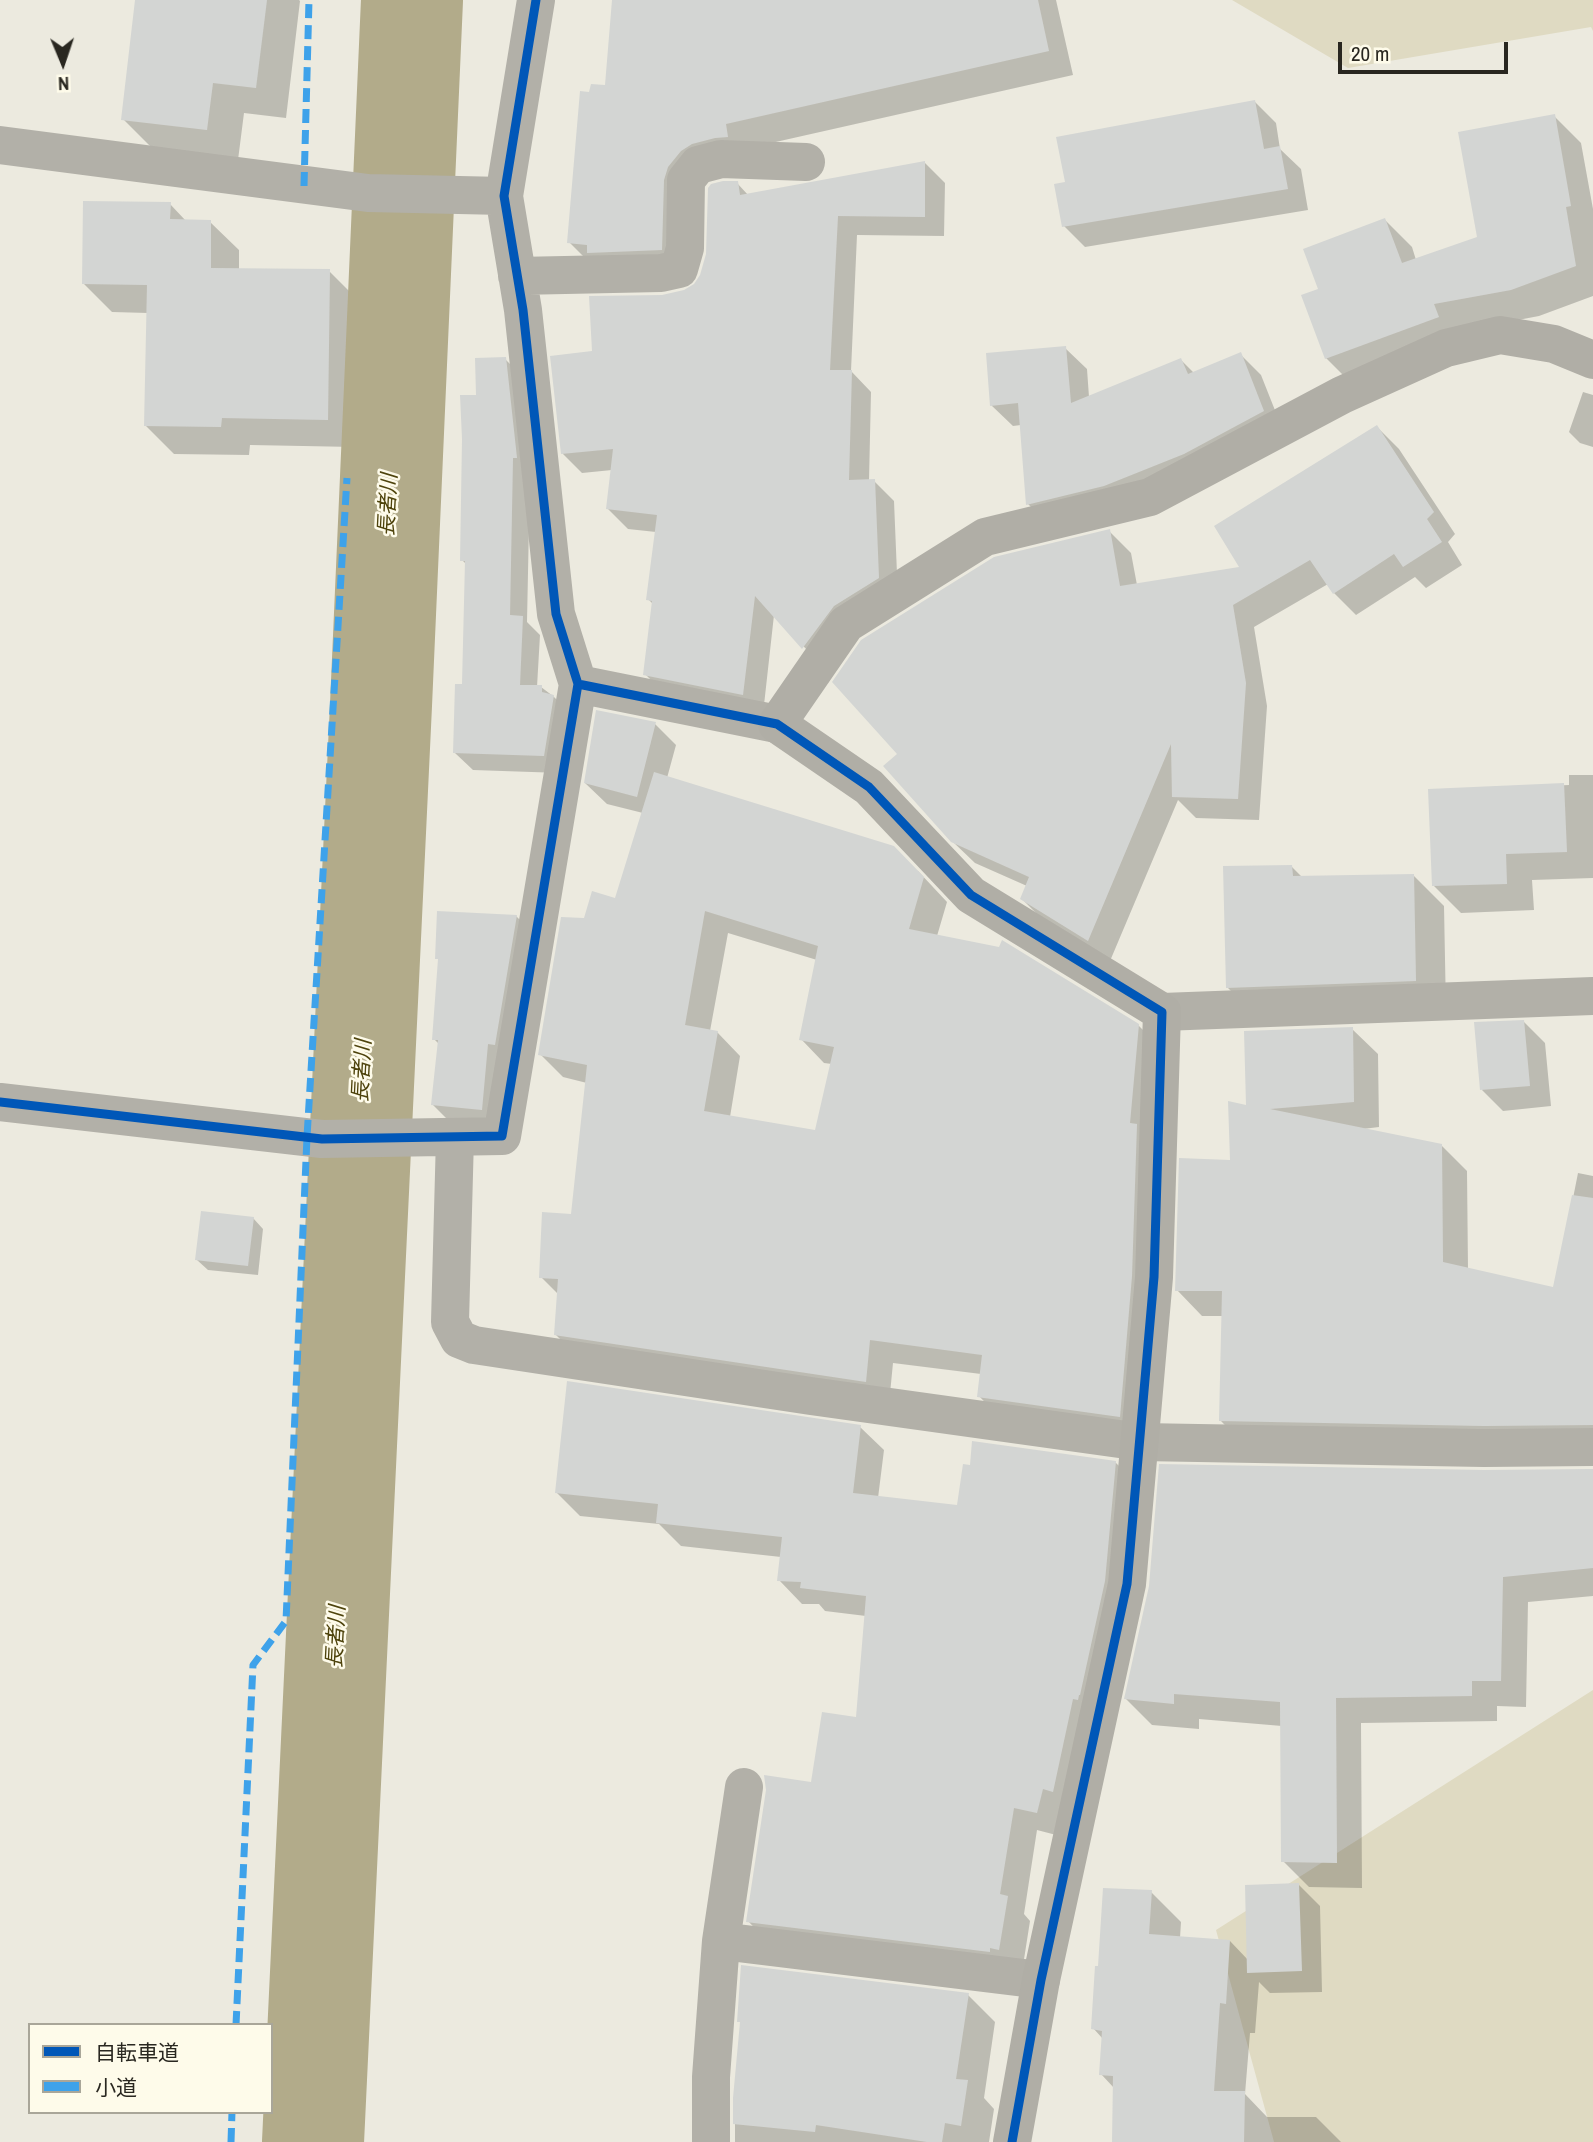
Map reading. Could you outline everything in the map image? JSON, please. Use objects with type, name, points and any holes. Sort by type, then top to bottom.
[{"type":"street","points":[[0,1102],[322,1139],[502,1136],[578,684],[556,614],[523,310],[504,197],[536,0]]},
{"type":"street","points":[[0,145],[368,193],[504,197]]},
{"type":"street","points":[[517,276],[661,273],[678,269],[685,248],[686,180],[698,165],[722,159],[806,162]]},
{"type":"street","points":[[777,724],[846,624],[985,537],[1150,497],[1342,394],[1446,348],[1500,335],[1554,344],[1593,360]]},
{"type":"street","points":[[578,684],[777,724],[869,787],[971,895],[1162,1012],[1593,996]]},
{"type":"street","points":[[1012,2142],[1041,1980],[1127,1584],[1154,1277],[1162,1012]]},
{"type":"street","points":[[436,1138],[450,1322],[458,1339],[474,1345],[1141,1442],[1484,1448],[1593,1447]]},
{"type":"street","points":[[711,2142],[711,2077],[721,1941],[744,1787]]},
{"type":"street","points":[[721,1941],[1041,1980]]},
{"type":"shaded area","points":[[1232,0],[1593,0],[1593,31],[1591,27],[1348,68]]},
{"type":"shaded area","points":[[1593,1690],[1593,2142],[1274,2142],[1216,1930]]},
{"type":"building","points":[[135,0],[267,0],[256,88],[213,83],[207,130],[121,120]]},
{"type":"building","points":[[612,0],[1038,0],[1049,51],[726,124],[728,137],[692,144],[681,151],[668,167],[664,180],[662,250],[587,253],[587,245],[567,243],[580,91],[589,92],[591,84],[605,85]]},
{"type":"building","points":[[1255,100],[1264,149],[1280,146],[1288,189],[1062,227],[1054,184],[1065,182],[1056,137]]},
{"type":"building","points":[[1555,114],[1571,206],[1566,207],[1576,266],[1511,290],[1434,304],[1439,317],[1325,359],[1301,295],[1318,289],[1303,249],[1385,218],[1402,263],[1477,237],[1458,132]]},
{"type":"building","points":[[925,161],[925,217],[838,216],[830,370],[852,370],[849,480],[875,479],[879,578],[834,606],[802,649],[755,596],[743,695],[643,675],[652,601],[646,600],[657,515],[606,509],[613,449],[561,454],[550,356],[592,351],[589,296],[662,295],[684,290],[694,284],[700,275],[706,254],[708,188],[711,184],[738,181],[740,195]]},
{"type":"building","points":[[83,201],[171,202],[170,219],[211,220],[211,268],[330,269],[328,420],[222,418],[221,427],[144,426],[147,285],[82,284]]},
{"type":"building","points":[[1066,346],[1071,403],[1181,358],[1188,374],[1241,352],[1264,411],[1184,454],[1104,486],[1026,505],[1018,403],[990,406],[986,353]]},
{"type":"building","points":[[506,357],[517,458],[513,458],[510,615],[523,616],[520,685],[542,685],[542,692],[554,695],[544,756],[453,753],[455,684],[462,684],[465,561],[460,561],[460,395],[476,395],[475,358]]},
{"type":"building","points":[[1377,425],[1434,512],[1427,519],[1442,542],[1403,567],[1394,554],[1333,594],[1310,560],[1233,605],[1246,683],[1238,799],[1172,797],[1171,744],[1088,941],[1020,899],[1029,877],[951,842],[883,766],[897,754],[832,682],[861,640],[994,557],[1110,529],[1120,586],[1239,567],[1214,526]]},
{"type":"building","points":[[596,710],[656,722],[637,797],[584,783]]},
{"type":"building","points":[[654,772],[894,846],[924,877],[909,929],[999,947],[1002,940],[1139,1024],[1130,1123],[1137,1124],[1132,1276],[1120,1417],[977,1397],[982,1355],[870,1340],[866,1382],[554,1335],[558,1279],[539,1278],[542,1212],[571,1214],[587,1065],[538,1055],[561,917],[584,918],[592,891],[615,898]],"holes":[[[705,911],[818,946],[799,1040],[834,1047],[815,1130],[704,1111],[718,1031],[685,1025]]]},
{"type":"building","points":[[1564,783],[1567,852],[1506,854],[1507,884],[1432,886],[1428,789]]},
{"type":"building","points":[[1292,865],[1293,876],[1414,874],[1416,981],[1226,988],[1223,866]]},
{"type":"building","points":[[437,911],[517,915],[495,1045],[488,1044],[482,1110],[431,1105],[438,1040],[432,1040],[438,959],[435,959]]},
{"type":"building","points":[[1524,1020],[1530,1086],[1480,1090],[1474,1022]]},
{"type":"building","points":[[1353,1027],[1354,1102],[1270,1109],[1442,1144],[1443,1262],[1553,1287],[1572,1195],[1593,1198],[1593,1425],[1484,1426],[1219,1421],[1222,1291],[1175,1291],[1179,1158],[1230,1160],[1228,1101],[1246,1105],[1244,1031]]},
{"type":"building","points":[[201,1211],[254,1217],[248,1266],[195,1260]]},
{"type":"building","points":[[567,1381],[861,1425],[853,1493],[957,1505],[963,1464],[970,1465],[972,1441],[1116,1461],[1105,1581],[1080,1695],[1078,1700],[1073,1699],[1053,1792],[1043,1789],[1037,1813],[1014,1808],[1000,1894],[1008,1896],[999,1950],[990,1948],[990,1952],[746,1922],[766,1790],[764,1775],[811,1782],[822,1712],[856,1717],[866,1596],[800,1588],[801,1582],[777,1581],[782,1537],[656,1523],[658,1504],[555,1493]]},
{"type":"building","points":[[1159,1464],[1484,1470],[1593,1469],[1593,1568],[1503,1577],[1501,1681],[1472,1681],[1472,1696],[1336,1698],[1337,1863],[1281,1862],[1280,1702],[1174,1694],[1174,1704],[1124,1699],[1149,1586]]},
{"type":"building","points":[[1299,1883],[1302,1971],[1247,1973],[1245,1885]]},
{"type":"building","points":[[1103,1888],[1152,1890],[1149,1934],[1230,1940],[1226,2004],[1220,2003],[1214,2091],[1245,2091],[1244,2142],[1112,2142],[1113,2076],[1099,2075],[1102,2031],[1091,2029]]},
{"type":"building","points":[[741,1965],[969,1993],[956,2079],[968,2080],[961,2126],[945,2123],[942,2142],[927,2142],[816,2125],[815,2132],[733,2124]]},
{"type":"waterway","name":"長者川","points":[[313,2142],[412,0]]},
{"type":"marked path","points":[[304,186],[309,0]]},
{"type":"marked path","points":[[236,2023],[253,1665],[286,1621],[307,1137],[347,478]]},
{"type":"marked path","points":[[231,2142],[232,2114]]},
{"type":"cycle path","points":[[0,1102],[322,1139],[502,1136],[578,684],[556,614],[523,310],[504,196],[536,0]]},
{"type":"cycle path","points":[[578,684],[777,724],[869,787],[971,895],[1162,1012],[1154,1277],[1127,1584],[1041,1980],[1012,2142]]}]
